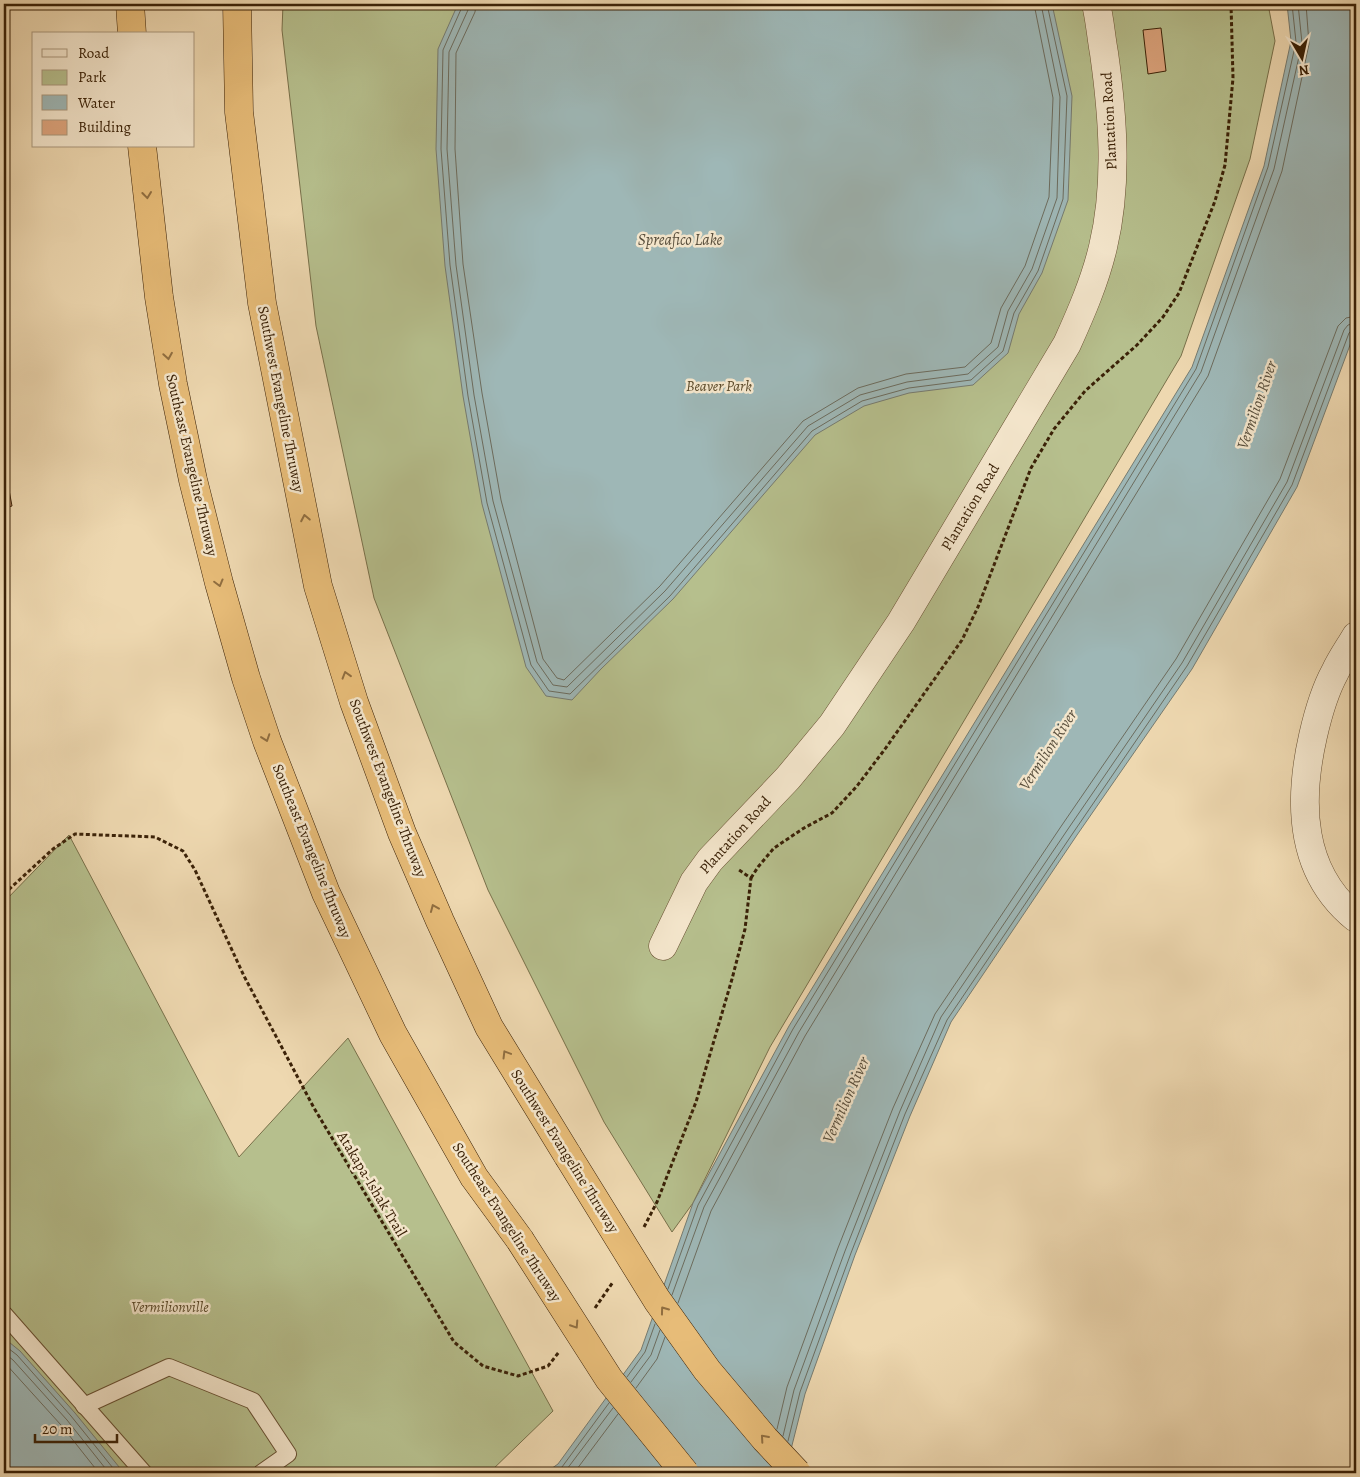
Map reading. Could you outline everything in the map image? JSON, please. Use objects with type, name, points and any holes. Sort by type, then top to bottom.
[{"type":"highway","points":[[130,4],[132,32]]},
{"type":"highway","name":"Southwest Evangeline Thruway","points":[[237,4],[238,112],[262,303],[318,586],[354,702],[402,833],[489,1026],[568,1156],[657,1300],[707,1370],[765,1439],[797,1473]]},
{"type":"highway","name":"Southeast Evangeline Thruway","points":[[142,148],[159,297],[172,384],[193,480],[219,583],[246,678],[267,741],[326,893],[393,1034],[474,1177],[520,1240],[609,1378],[685,1473]]},
{"type":"street","name":"Plantation Road","points":[[663,946],[694,882],[710,860],[788,778],[832,725],[901,622],[1067,344],[1084,307],[1103,248],[1110,206],[1112,167],[1108,87],[1096,4]]},
{"type":"street","points":[[1356,636],[1334,673],[1319,712],[1308,758],[1305,785],[1306,828],[1316,866],[1332,894],[1356,918]]},
{"type":"lane","points":[[4,1314],[144,1473]]},
{"type":"lane","points":[[84,1406],[169,1367],[253,1402],[288,1454],[260,1473]]},
{"type":"path","points":[[643,1228],[657,1202],[696,1102],[745,929],[751,878],[758,866],[774,848],[804,828],[832,814],[857,786],[885,749],[962,640],[978,607],[1031,468],[1054,429],[1085,391],[1137,345],[1163,317],[1179,293],[1215,200],[1225,165],[1233,78],[1231,4]]},
{"type":"path","name":"Atakapa-Ishak Trail","points":[[4,894],[53,849],[75,834],[155,837],[183,851],[195,870],[244,976],[314,1108],[454,1342],[483,1366],[518,1376],[548,1366],[560,1351]]},
{"type":"path","points":[[719,851],[737,869],[751,878]]},
{"type":"path","points":[[591,1312],[610,1289],[614,1280]]},
{"type":"green space","name":"Beaver Park","points":[[283,4],[1268,4],[1275,41],[1250,159],[1181,356],[770,1047],[693,1203],[672,1232],[604,1122],[488,890],[374,598],[316,326],[282,30]]},
{"type":"green space","name":"Vermilionville","points":[[69,835],[239,1157],[348,1038],[553,1411],[489,1473],[4,1473],[4,902]]},
{"type":"water","name":"Spreafico Lake","points":[[458,4],[1052,4],[1072,96],[1068,200],[1042,273],[1019,314],[1008,353],[973,385],[909,393],[864,406],[815,435],[673,599],[572,700],[546,696],[526,667],[482,504],[463,396],[445,266],[436,149],[438,49]]},
{"type":"water","name":"Vermilion River","points":[[1287,4],[1356,4],[1356,329],[1297,487],[1192,669],[951,1022],[910,1116],[855,1255],[805,1394],[785,1473],[545,1473],[558,1464],[641,1350],[693,1203],[789,1026],[1192,367],[1264,166],[1291,41]]},
{"type":"water","points":[[4,1338],[20,1351],[75,1413],[124,1473],[4,1473]]},
{"type":"building","points":[[1161,28],[1166,71],[1148,74],[1143,30]]},
{"type":"building","points":[[6,474],[12,506],[4,508],[4,475]]}]
